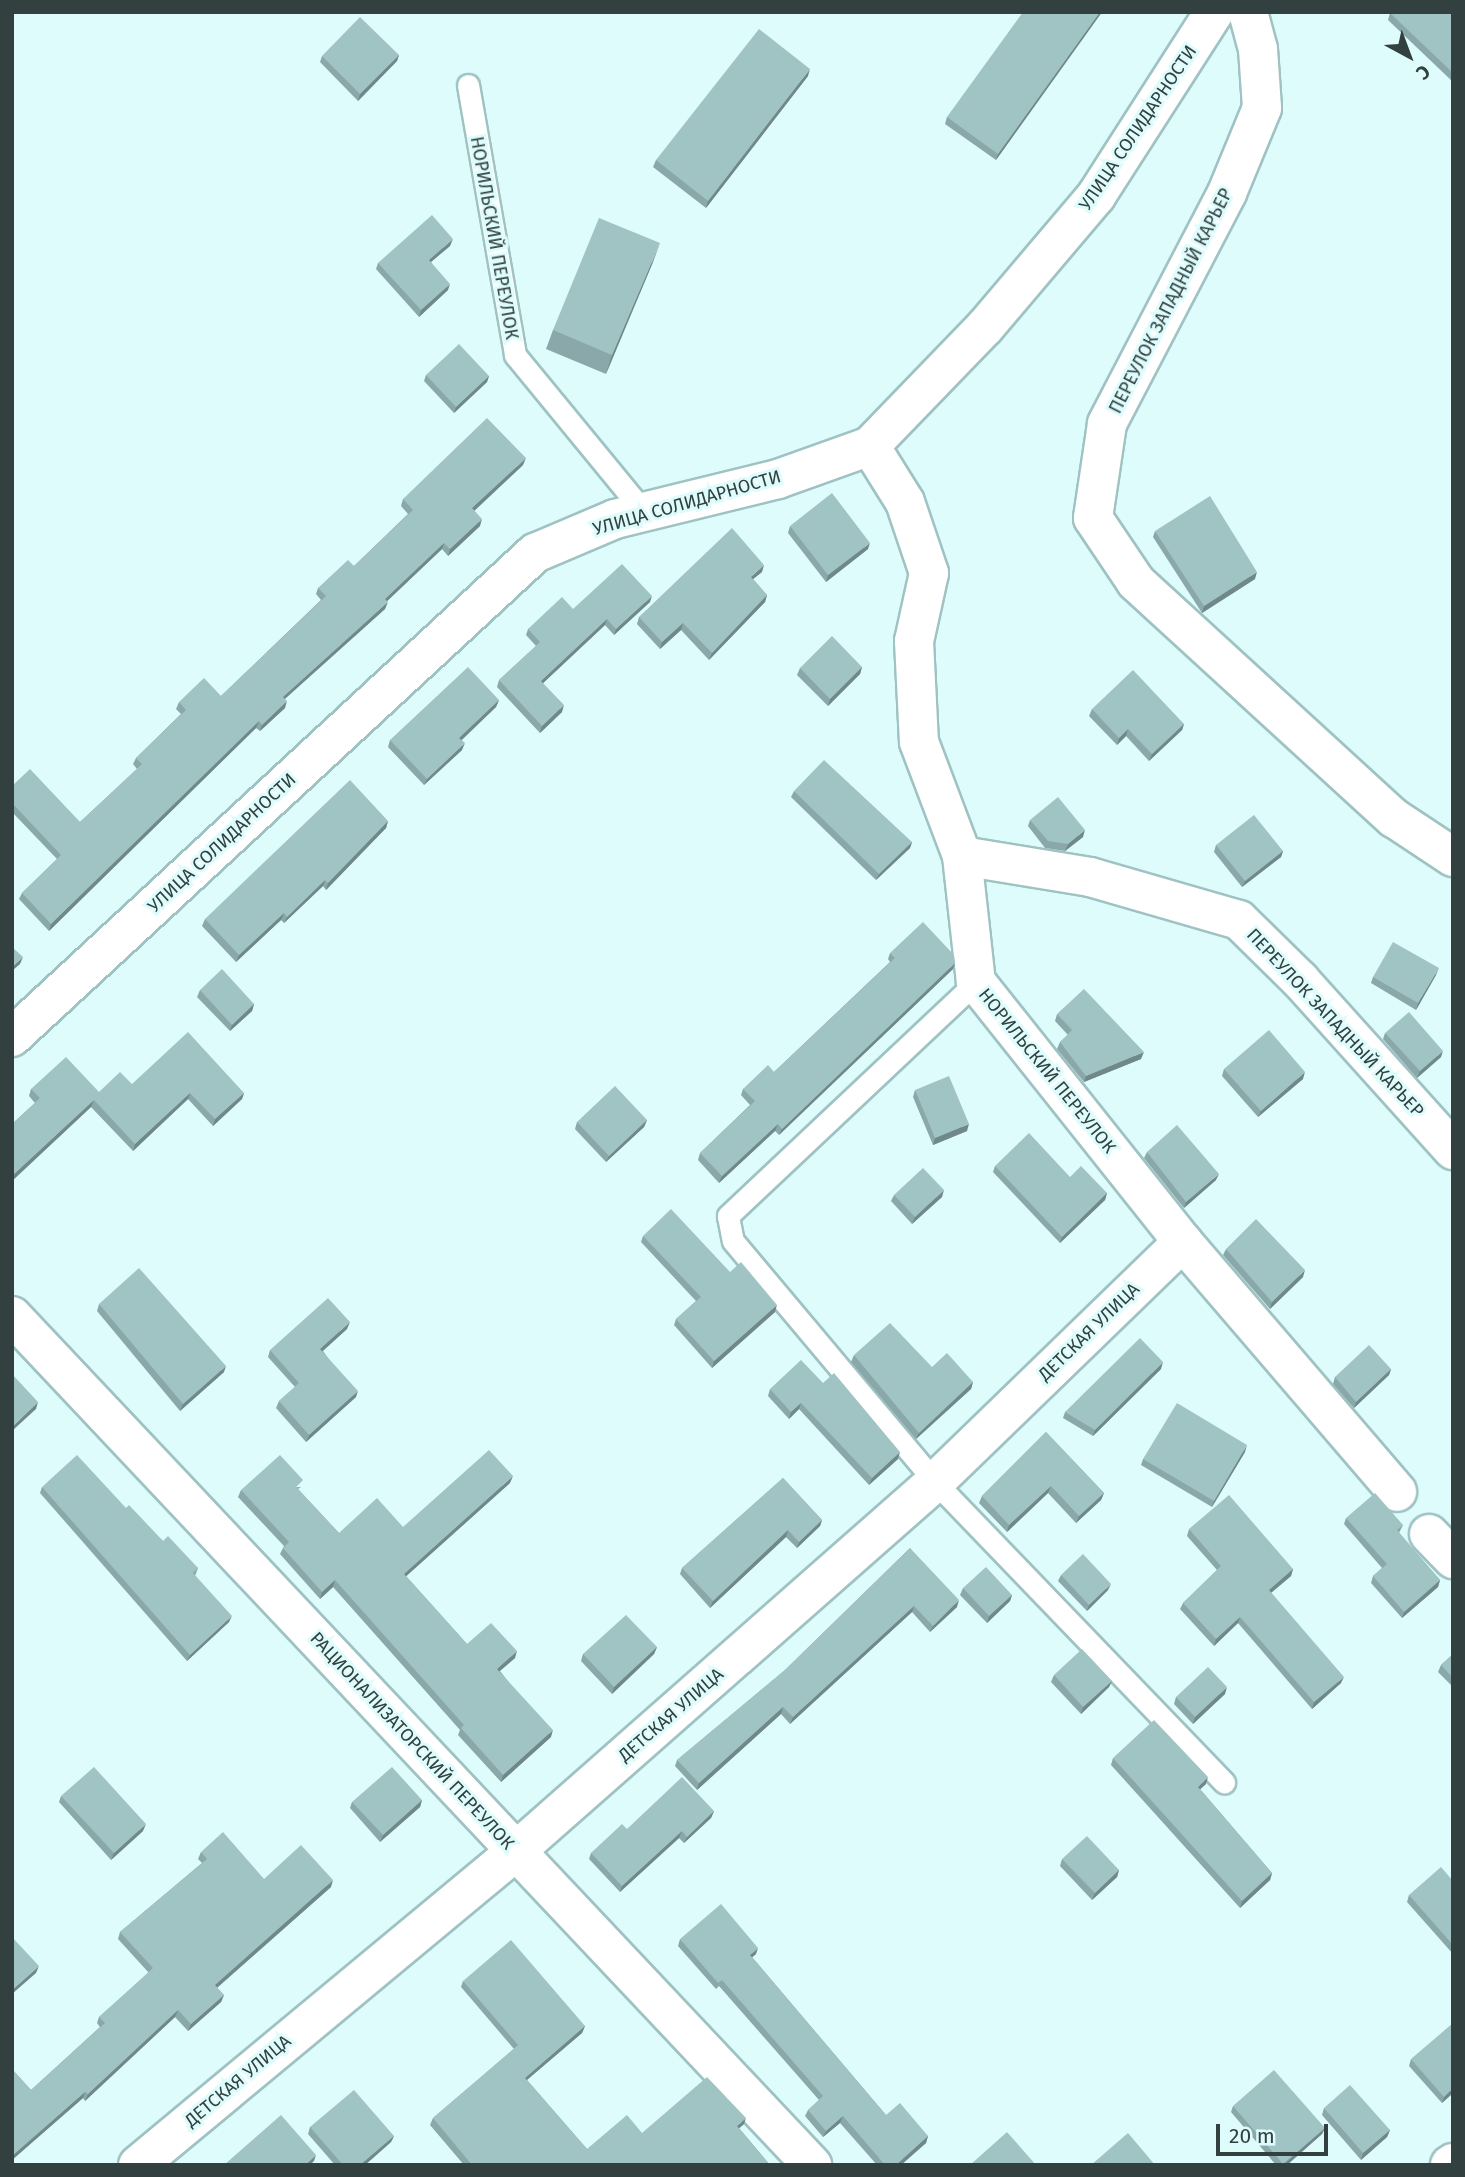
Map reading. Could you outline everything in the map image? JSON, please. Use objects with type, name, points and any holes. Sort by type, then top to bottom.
[{"type":"street","name":"УЛИЦА СОЛИДАРНОСТИ","points":[[12,1037],[535,553],[644,512],[778,479],[870,446],[985,327],[1096,196],[1214,12]]},
{"type":"street","name":"ПЕРЕУЛОК ЗАПАДНЫЙ КАРЬЕР","points":[[1248,12],[1258,49],[1262,108],[1227,193],[1107,424],[1093,518],[1136,582],[1394,818],[1453,857]]},
{"type":"street","name":"НОРИЛЬСКИЙ ПЕРЕУЛОК","points":[[870,446],[905,502],[929,573],[914,641],[919,742],[962,856],[976,982],[1182,1242],[1397,1492]]},
{"type":"street","name":"ПЕРЕУЛОК ЗАПАДНЫЙ КАРЬЕР","points":[[962,856],[1090,877],[1239,920],[1300,980],[1453,1150]]},
{"type":"street","name":"ДЕТСКАЯ УЛИЦА","points":[[138,2165],[516,1851],[935,1482],[1182,1242]]},
{"type":"street","name":"РАЦИОНАЛИЗАТОРСКИЙ ПЕРЕУЛОК","points":[[12,1316],[813,2165]]},
{"type":"lane","name":"НОРИЛЬСКИЙ ПЕРЕУЛОК","points":[[468,85],[515,355],[644,512]]},
{"type":"lane","points":[[976,982],[728,1216],[733,1241],[935,1482],[1224,1782]]},
{"type":"building","points":[[1023,12],[1100,12],[998,154],[947,117]]},
{"type":"building","points":[[1453,12],[1453,73],[1390,13]]},
{"type":"building","points":[[360,17],[399,55],[360,94],[322,56]]},
{"type":"building","points":[[759,29],[810,69],[708,201],[656,160]]},
{"type":"building","points":[[432,215],[453,239],[429,260],[450,284],[421,310],[378,263]]},
{"type":"building","points":[[599,218],[660,243],[612,355],[553,330]]},
{"type":"building","points":[[459,344],[489,376],[456,407],[426,375]]},
{"type":"building","points":[[487,418],[526,458],[472,508],[482,519],[450,549],[444,543],[385,599],[388,602],[283,697],[287,701],[262,725],[259,721],[51,924],[22,893],[61,855],[12,803],[12,786],[30,769],[80,822],[142,764],[136,758],[186,710],[179,702],[204,678],[221,696],[326,596],[318,588],[348,560],[354,566],[413,510],[403,499]]},
{"type":"building","points":[[832,493],[870,543],[828,575],[790,526]]},
{"type":"building","points":[[1210,496],[1257,572],[1204,606],[1155,531]]},
{"type":"building","points":[[732,528],[764,565],[751,577],[767,595],[712,653],[683,623],[662,642],[639,617]]},
{"type":"building","points":[[622,564],[652,596],[616,629],[607,619],[541,681],[564,705],[542,726],[499,680],[540,642],[528,629],[562,597],[573,609]]},
{"type":"building","points":[[832,636],[862,667],[830,699],[800,668]]},
{"type":"building","points":[[468,667],[499,700],[459,738],[465,743],[427,779],[390,740]]},
{"type":"building","points":[[1133,670],[1184,724],[1152,754],[1128,729],[1119,738],[1092,709]]},
{"type":"building","points":[[824,760],[912,842],[879,874],[794,791]]},
{"type":"building","points":[[350,780],[388,821],[328,883],[325,880],[287,917],[284,913],[239,955],[205,919]]},
{"type":"building","points":[[1058,797],[1085,830],[1068,844],[1048,841],[1030,820]]},
{"type":"building","points":[[1254,815],[1283,851],[1245,881],[1216,845]]},
{"type":"building","points":[[923,922],[954,955],[955,963],[782,1129],[778,1124],[722,1176],[700,1153],[755,1101],[743,1089],[768,1065],[774,1072],[895,958],[890,953]]},
{"type":"building","points":[[1393,942],[1439,968],[1418,1003],[1373,977]]},
{"type":"building","points":[[12,947],[23,957],[12,967]]},
{"type":"building","points":[[222,969],[254,1004],[232,1025],[200,990]]},
{"type":"building","points":[[1084,989],[1144,1052],[1086,1076],[1060,1042],[1072,1030],[1057,1014]]},
{"type":"building","points":[[1409,1012],[1443,1051],[1420,1071],[1385,1033]]},
{"type":"building","points":[[1269,1030],[1305,1072],[1261,1111],[1224,1069]]},
{"type":"building","points":[[188,1032],[244,1093],[215,1119],[190,1093],[135,1144],[94,1100],[12,1176],[12,1124],[40,1098],[31,1089],[66,1057],[99,1092],[120,1072],[132,1084]]},
{"type":"building","points":[[949,1076],[969,1124],[935,1138],[915,1090]]},
{"type":"building","points":[[615,1086],[647,1120],[609,1156],[577,1122]]},
{"type":"building","points":[[1177,1125],[1219,1174],[1186,1202],[1147,1152]]},
{"type":"building","points":[[1029,1133],[1070,1177],[1081,1166],[1107,1193],[1062,1237],[995,1166]]},
{"type":"building","points":[[923,1168],[944,1190],[915,1217],[894,1195]]},
{"type":"building","points":[[671,1209],[730,1272],[741,1262],[777,1305],[714,1361],[676,1319],[701,1297],[643,1236]]},
{"type":"building","points":[[1256,1219],[1305,1270],[1272,1302],[1226,1249]]},
{"type":"building","points":[[139,1268],[226,1366],[183,1404],[99,1304]]},
{"type":"building","points":[[328,1298],[350,1322],[320,1349],[358,1391],[309,1435],[279,1401],[299,1383],[270,1350]]},
{"type":"building","points":[[890,1323],[932,1367],[947,1353],[973,1382],[919,1433],[854,1355]]},
{"type":"building","points":[[1140,1338],[1163,1362],[1095,1430],[1065,1412]]},
{"type":"building","points":[[1369,1345],[1391,1369],[1356,1402],[1335,1377]]},
{"type":"building","points":[[801,1360],[823,1383],[834,1373],[900,1452],[872,1478],[801,1403],[791,1412],[770,1389]]},
{"type":"building","points":[[12,1374],[38,1402],[12,1427]]},
{"type":"building","points":[[1177,1403],[1247,1445],[1214,1501],[1143,1459]]},
{"type":"building","points":[[1046,1432],[1104,1493],[1079,1516],[1051,1486],[1009,1525],[982,1496]]},
{"type":"building","points":[[489,1450],[513,1476],[404,1574],[467,1644],[491,1623],[517,1651],[497,1669],[553,1730],[503,1775],[461,1728],[464,1725],[335,1580],[322,1592],[283,1548],[289,1542],[241,1490],[280,1455],[303,1480],[296,1487],[339,1533],[377,1498],[403,1527]]},
{"type":"building","points":[[77,1455],[126,1508],[129,1505],[163,1541],[168,1536],[198,1568],[193,1573],[232,1616],[190,1655],[42,1487]]},
{"type":"building","points":[[783,1478],[822,1520],[799,1542],[788,1530],[713,1601],[682,1568]]},
{"type":"building","points":[[1375,1493],[1403,1525],[1397,1530],[1440,1580],[1404,1612],[1373,1576],[1387,1564],[1346,1518]]},
{"type":"building","points":[[1229,1495],[1293,1569],[1269,1590],[1344,1677],[1314,1702],[1240,1617],[1216,1639],[1183,1603],[1221,1566],[1189,1529]]},
{"type":"building","points":[[910,1548],[959,1600],[933,1626],[914,1606],[793,1717],[783,1707],[699,1783],[677,1760],[785,1670]]},
{"type":"building","points":[[1083,1554],[1111,1584],[1089,1605],[1061,1575]]},
{"type":"building","points":[[986,1567],[1012,1595],[989,1616],[963,1588]]},
{"type":"building","points":[[626,1615],[657,1647],[614,1687],[583,1654]]},
{"type":"building","points":[[1082,1649],[1112,1681],[1083,1707],[1054,1675]]},
{"type":"building","points":[[1453,1654],[1453,1678],[1441,1665]]},
{"type":"building","points":[[1208,1667],[1227,1687],[1195,1717],[1176,1697]]},
{"type":"building","points":[[1154,1720],[1208,1777],[1198,1787],[1272,1873],[1242,1901],[1113,1758]]},
{"type":"building","points":[[94,1767],[146,1824],[114,1853],[61,1796]]},
{"type":"building","points":[[392,1767],[422,1800],[383,1835],[352,1802]]},
{"type":"building","points":[[682,1777],[714,1811],[687,1837],[682,1831],[622,1886],[591,1853],[622,1824],[627,1829]]},
{"type":"building","points":[[223,1832],[264,1879],[301,1845],[333,1880],[215,1985],[224,1995],[191,2024],[178,2010],[88,2094],[85,2092],[12,2156],[12,2069],[31,2090],[105,2023],[99,2017],[153,1968],[120,1932],[207,1859],[201,1852]]},
{"type":"building","points":[[1087,1836],[1119,1870],[1095,1893],[1062,1859]]},
{"type":"building","points":[[1441,1867],[1453,1881],[1453,1945],[1409,1895]]},
{"type":"building","points":[[721,1904],[758,1948],[750,1955],[886,2115],[900,2103],[928,2136],[896,2165],[885,2165],[843,2116],[826,2131],[808,2110],[823,2096],[722,1980],[718,1983],[680,1939]]},
{"type":"building","points":[[12,1937],[39,1966],[12,1990]]},
{"type":"building","points":[[511,1940],[585,2026],[525,2078],[587,2149],[627,2115],[642,2133],[707,2077],[746,2118],[737,2126],[770,2165],[472,2165],[433,2118],[518,2045],[463,1981]]},
{"type":"building","points":[[1453,2023],[1453,2088],[1444,2097],[1411,2059]]},
{"type":"building","points":[[1274,2070],[1325,2128],[1283,2164],[1233,2106]]},
{"type":"building","points":[[1350,2085],[1390,2130],[1363,2153],[1324,2108]]},
{"type":"building","points":[[354,2090],[394,2136],[360,2165],[343,2165],[310,2127]]},
{"type":"building","points":[[281,2115],[316,2155],[305,2165],[224,2165]]},
{"type":"building","points":[[1007,2132],[1036,2165],[970,2165]]},
{"type":"building","points":[[1128,2133],[1155,2165],[1091,2165]]}]
